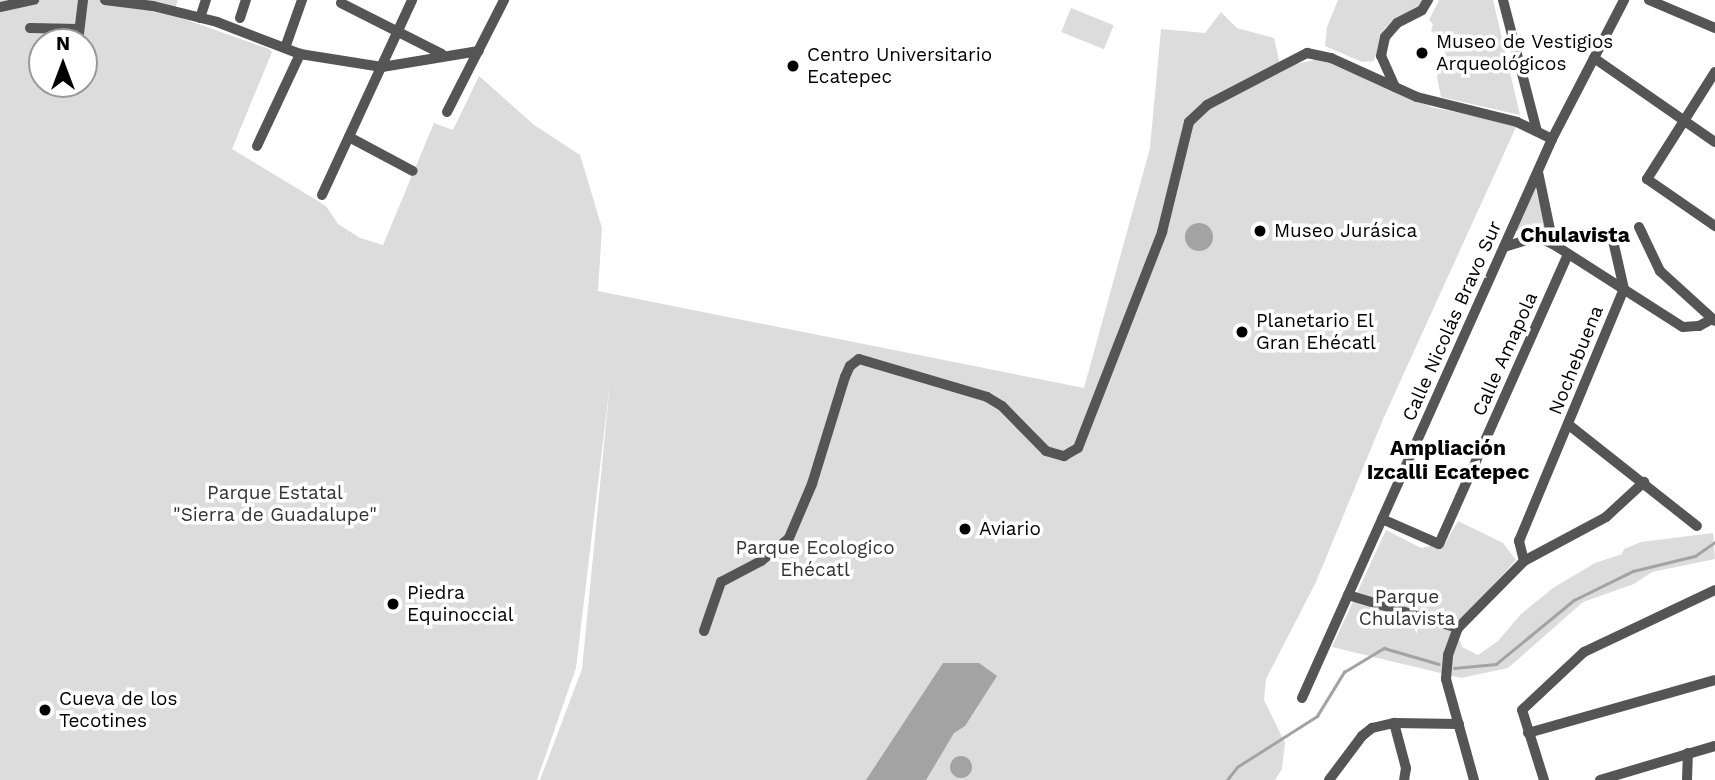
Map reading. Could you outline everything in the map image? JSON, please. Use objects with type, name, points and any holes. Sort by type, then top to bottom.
[{"type":"street","points":[[0,7],[34,0]]},
{"type":"street","points":[[79,28],[83,0]]},
{"type":"street","points":[[105,0],[153,6],[200,18],[300,54],[382,67],[442,54],[479,51]]},
{"type":"street","points":[[200,18],[206,0]]},
{"type":"street","points":[[240,18],[246,0]]},
{"type":"street","points":[[285,48],[302,0]]},
{"type":"street","points":[[322,195],[412,0]]},
{"type":"street","points":[[447,112],[504,0]]},
{"type":"street","points":[[1365,74],[1381,56],[1385,37],[1397,23],[1423,10],[1429,0]]},
{"type":"street","points":[[1503,0],[1537,131]]},
{"type":"street","name":"Calle Nicolás Bravo Sur","points":[[1302,698],[1552,139],[1624,0]]},
{"type":"street","points":[[1648,0],[1715,28]]},
{"type":"street","points":[[341,4],[442,54]]},
{"type":"street","points":[[704,631],[721,582],[770,555],[793,532],[812,484],[850,366],[859,359],[987,397],[1002,406],[1046,451],[1058,456],[1069,454],[1078,448],[1132,304],[1163,232],[1189,122],[1207,105],[1307,53],[1331,58],[1443,105],[1517,122],[1552,139]]},
{"type":"street","points":[[257,146],[300,54]]},
{"type":"street","points":[[1381,56],[1395,87]]},
{"type":"street","points":[[1594,58],[1715,142]]},
{"type":"street","points":[[1715,72],[1647,179],[1715,226]]},
{"type":"street","points":[[349,137],[413,171]]},
{"type":"street","points":[[1538,171],[1553,244]]},
{"type":"street","points":[[1504,247],[1537,237],[1553,244],[1683,327],[1699,326],[1714,318],[1660,271],[1639,227]]},
{"type":"street","points":[[1612,236],[1624,289]]},
{"type":"street","name":"Calle Amapola","points":[[1382,519],[1439,544],[1568,254]]},
{"type":"street","name":"Nochebuena","points":[[1524,561],[1519,541],[1624,289]]},
{"type":"street","points":[[1569,425],[1697,526]]},
{"type":"street","points":[[1474,780],[1446,679],[1448,655],[1458,628],[1524,561],[1606,517],[1644,482]]},
{"type":"street","points":[[1544,780],[1522,710],[1584,652],[1715,590]]},
{"type":"street","points":[[1348,595],[1458,628]]},
{"type":"street","points":[[1528,733],[1715,680]]},
{"type":"street","points":[[1394,723],[1406,768],[1405,780]]},
{"type":"street","points":[[1329,780],[1362,736],[1382,724],[1459,724]]},
{"type":"street","points":[[1600,780],[1616,778],[1715,746]]},
{"type":"street","points":[[1687,780],[1688,753]]},
{"type":"green space","points":[[0,0],[178,0],[173,15],[269,49],[272,52],[232,149],[326,206],[338,224],[360,238],[383,245],[434,123],[453,130],[479,76],[534,125],[580,155],[602,228],[598,291],[1084,388],[1150,148],[1161,29],[1205,33],[1221,12],[1237,28],[1274,38],[1279,60],[1278,74],[1295,64],[1320,59],[1431,107],[1517,125],[1384,417],[1316,582],[1266,679],[1264,700],[1285,743],[1282,769],[1275,780],[540,780],[582,669],[610,383],[576,668],[537,780],[0,780]]},
{"type":"green space","points":[[1338,0],[1424,0],[1421,7],[1396,18],[1384,29],[1374,61],[1362,62],[1325,46],[1327,27]]},
{"type":"green space","points":[[1439,0],[1493,0],[1520,115],[1441,97],[1437,77],[1446,49],[1442,39],[1431,31],[1433,24],[1429,20]]},
{"type":"green space","points":[[1071,8],[1114,25],[1104,49],[1061,32]]},
{"type":"green space","points":[[1535,186],[1546,231],[1514,231]]},
{"type":"green space","name":"Parque Chulavista","points":[[1458,521],[1503,543],[1516,560],[1455,628],[1462,647],[1478,655],[1498,641],[1521,614],[1553,588],[1595,563],[1622,554],[1624,549],[1641,542],[1713,533],[1715,559],[1652,572],[1634,584],[1583,602],[1508,668],[1461,678],[1332,647],[1386,530],[1421,548],[1445,543]]},
{"type":"shaded area","points":[[1199,223],[1209,227],[1213,237],[1209,247],[1199,251],[1189,247],[1185,237],[1189,227]]},
{"type":"shaded area","points":[[943,663],[979,663],[997,676],[965,726],[954,733],[926,780],[866,780]]},
{"type":"shaded area","points":[[961,756],[969,759],[972,767],[969,775],[961,778],[953,775],[950,767],[953,759]]},
{"type":"waterway","points":[[1454,668],[1496,664],[1574,600],[1633,571],[1695,556],[1715,542]]},
{"type":"waterway","points":[[1227,780],[1237,767],[1317,716],[1344,672],[1384,648],[1439,664]]},
{"type":"place","name":"Museo de Vestigios Arqueológicos","points":[[1422,53]]},
{"type":"place","name":"Centro Universitario Ecatepec","points":[[793,66]]},
{"type":"place","name":"Museo Jurásica","points":[[1260,231]]},
{"type":"place","name":"Planetario El Gran Ehécatl","points":[[1242,332]]},
{"type":"place","name":"Aviario","points":[[965,529]]},
{"type":"place","name":"Piedra Equinoccial","points":[[393,604]]},
{"type":"place","name":"Cueva de los Tecotines","points":[[45,710]]},
{"type":"district","name":"Chulavista","points":[[1575,235]]},
{"type":"district","name":"Ampliación Izcalli Ecatepec","points":[[1448,460]]},
{"type":"park label","name":"Parque Estatal \"Sierra de Guadalupe\"","points":[[275,504]]},
{"type":"park label","name":"Parque Ecologico Ehécatl","points":[[815,559]]}]
